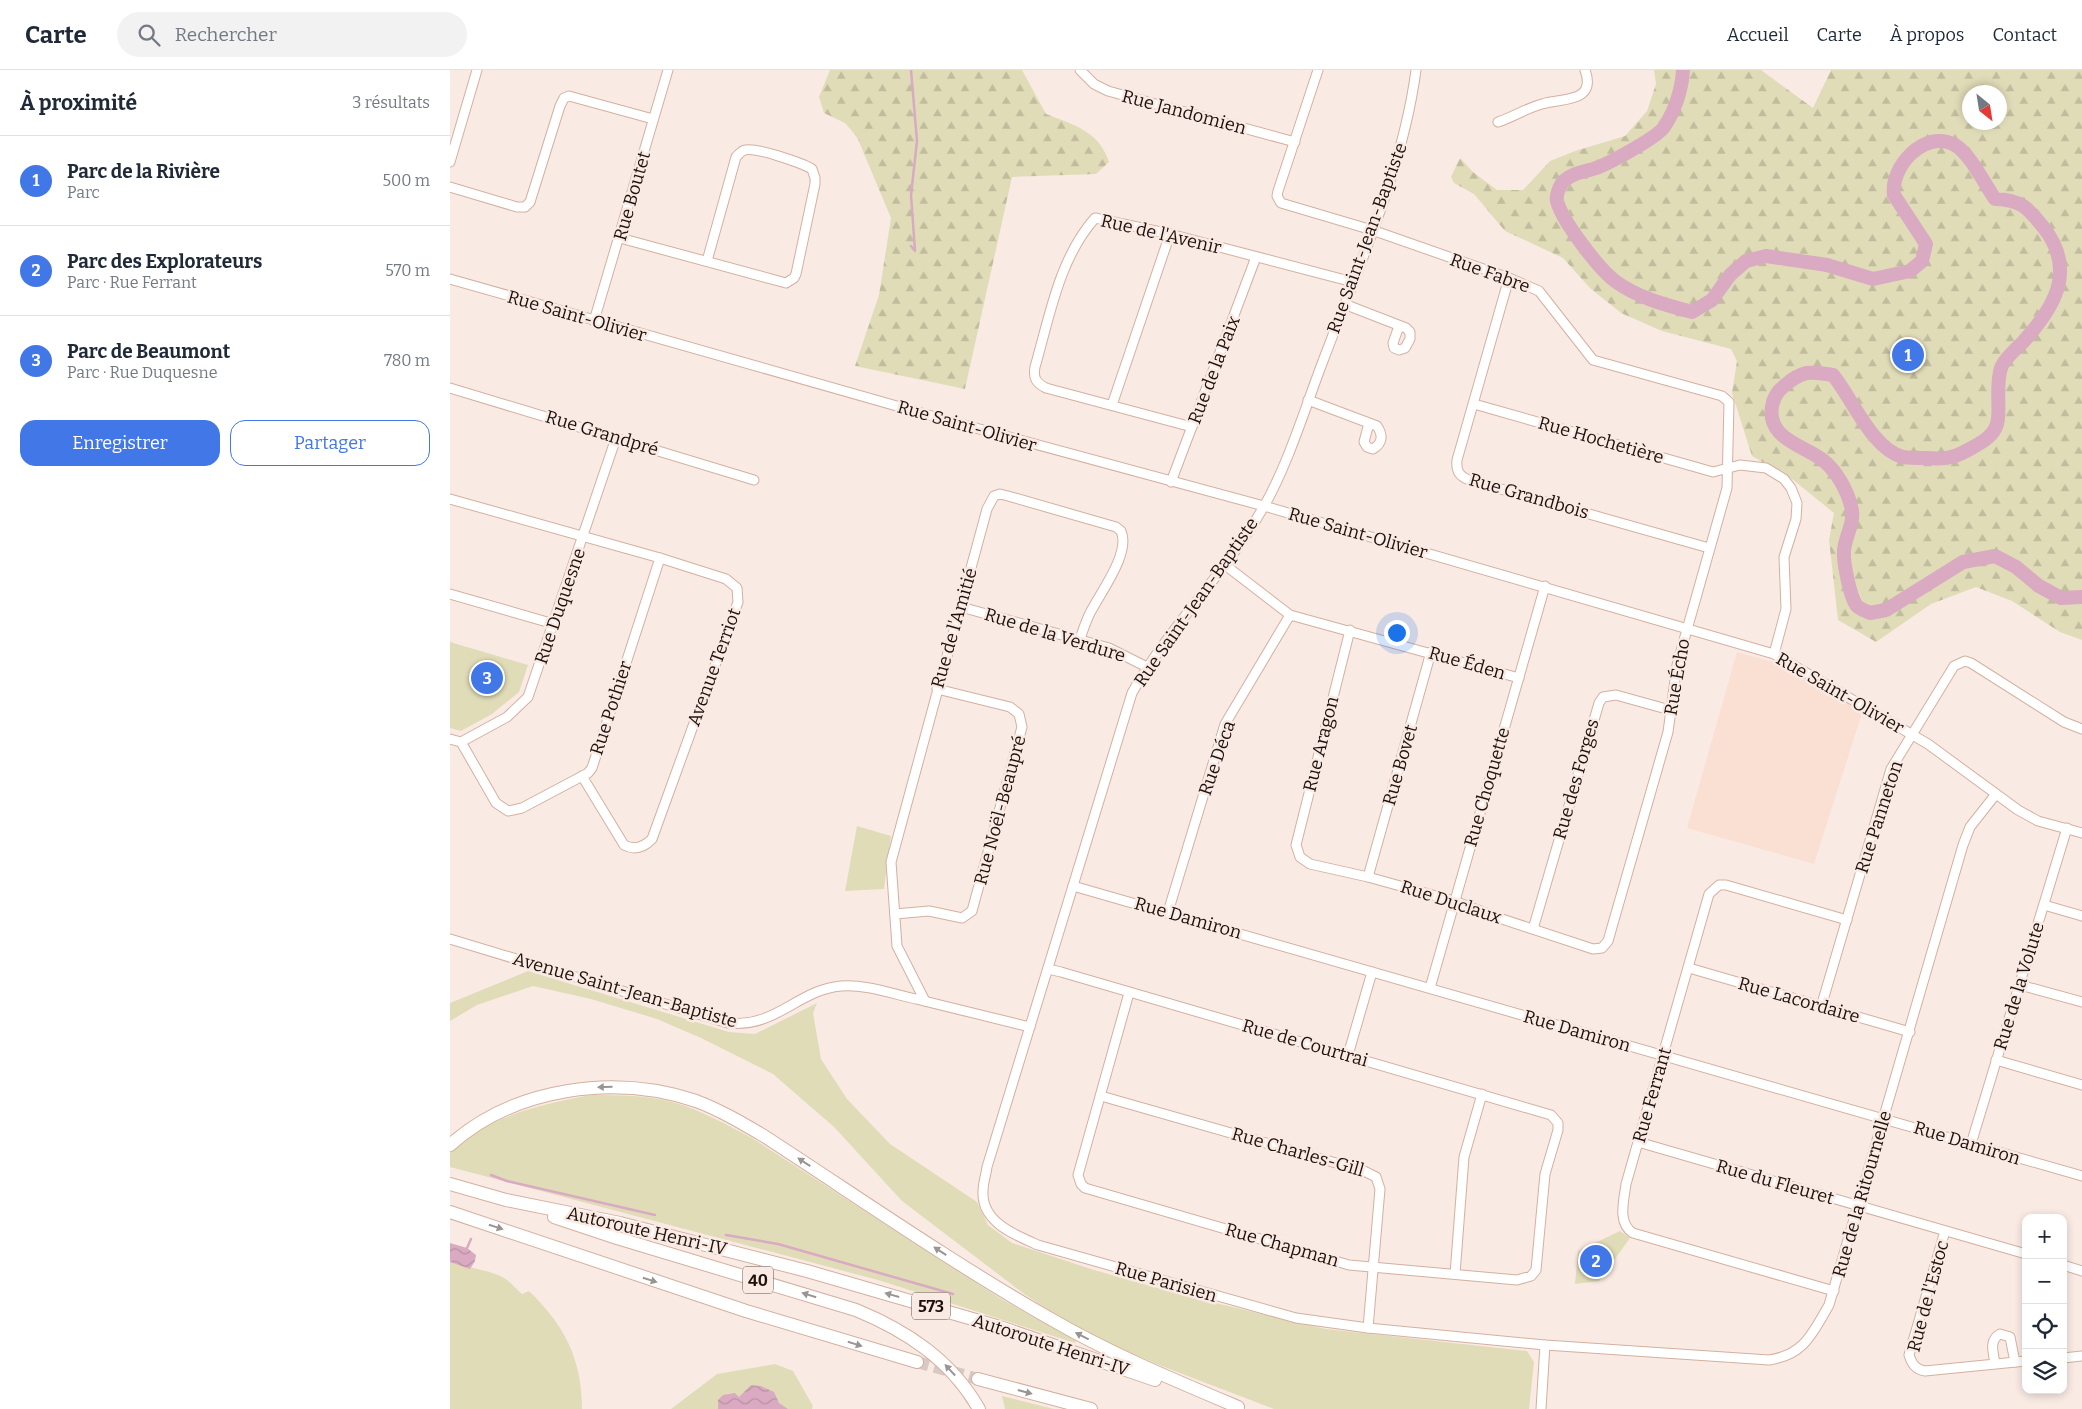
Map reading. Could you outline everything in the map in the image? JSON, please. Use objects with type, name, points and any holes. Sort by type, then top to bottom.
[{"type":"highway","points":[[450,1145],[482,1122],[504,1111],[549,1095],[572,1090],[598,1087],[635,1089],[674,1095],[696,1102],[722,1112],[757,1132],[981,1277],[1050,1318],[1139,1365],[1240,1408]]},
{"type":"highway","name":"Autoroute Henri-IV","points":[[450,1184],[506,1200],[620,1223],[808,1271],[1000,1327],[1240,1408]]},
{"type":"highway","name":"40","points":[[506,1200],[617,1238],[856,1310],[885,1322],[932,1352],[962,1384],[979,1409]]},
{"type":"highway","name":"Autoroute Henri-IV","points":[[450,1212],[746,1311],[917,1362]]},
{"type":"highway","points":[[978,1379],[1091,1409]]},
{"type":"street","points":[[450,162],[477,70]]},
{"type":"street","name":"Rue Boutet","points":[[594,321],[668,70]]},
{"type":"street","name":"Rue Jandomien","points":[[1080,70],[1094,84],[1108,92],[1295,142]]},
{"type":"street","points":[[1295,142],[1318,70]]},
{"type":"street","name":"Rue Saint-Jean-Baptiste","points":[[1030,1027],[1132,693],[1147,667],[1225,565],[1264,506],[1308,400],[1372,230],[1404,132],[1416,70]]},
{"type":"street","points":[[1498,122],[1542,104],[1578,97],[1587,86],[1586,70]]},
{"type":"street","points":[[450,187],[517,207],[525,207],[530,202],[564,98],[570,96],[653,119]]},
{"type":"street","name":"Rue Fabre","points":[[1295,142],[1278,191],[1280,201],[1286,206],[1372,230],[1509,278],[1539,291],[1594,360],[1722,396],[1729,402]]},
{"type":"street","points":[[620,238],[786,283],[794,278],[815,184],[812,169],[756,151],[744,150],[739,153],[736,157],[707,261]]},
{"type":"street","name":"Rue de l'Avenir","points":[[1192,427],[1046,388],[1035,379],[1035,367],[1061,274],[1069,256],[1094,218],[1170,234],[1353,282]]},
{"type":"street","points":[[1112,405],[1170,234]]},
{"type":"street","name":"Rue de la Paix","points":[[1171,482],[1256,257]]},
{"type":"street","name":"Rue Grandbois","points":[[1509,278],[1457,460],[1457,467],[1462,477],[1709,548]]},
{"type":"street","name":"Rue Saint-Olivier","points":[[450,279],[1171,482],[1264,506],[1774,654],[1912,734],[1956,763],[2018,810],[2038,821],[2082,833]]},
{"type":"street","points":[[1344,304],[1399,326]]},
{"type":"street","name":"Rue Grandpré","points":[[450,388],[754,480]]},
{"type":"street","points":[[1308,400],[1369,423]]},
{"type":"street","name":"Rue Écho","points":[[1602,948],[1608,941],[1668,732],[1677,665],[1727,488],[1729,402]]},
{"type":"street","name":"Rue Hochetière","points":[[1474,404],[1713,472],[1740,465],[1766,468],[1784,478],[1791,488],[1797,503],[1796,519],[1784,557],[1786,609],[1774,654]]},
{"type":"street","name":"Rue Duquesne","points":[[461,742],[507,716],[528,697],[616,438]]},
{"type":"street","name":"Rue de l'Amitié","points":[[924,1001],[897,946],[891,862],[937,689],[990,502],[1000,494],[1116,527],[1121,531],[1123,543],[1115,569],[1088,616],[1080,639]]},
{"type":"street","name":"Avenue Terriot","points":[[450,499],[584,535],[726,579],[733,583],[739,594],[652,839],[642,847],[635,848],[624,845],[582,776]]},
{"type":"street","name":"Rue Pothier","points":[[461,742],[496,803],[508,811],[522,808],[582,776],[592,768],[660,558]]},
{"type":"street","name":"Rue Éden","points":[[1225,565],[1290,615],[1431,652],[1519,678]]},
{"type":"street","name":"Rue Choquette","points":[[1430,988],[1545,586]]},
{"type":"street","points":[[450,594],[554,624]]},
{"type":"street","name":"Rue de la Verdure","points":[[961,606],[1080,639],[1126,654],[1147,667]]},
{"type":"street","name":"Rue Déca","points":[[1168,912],[1225,724],[1290,615]]},
{"type":"street","name":"Rue Aragon","points":[[1300,857],[1296,844],[1350,630]]},
{"type":"street","name":"Rue Bovet","points":[[1368,877],[1431,652]]},
{"type":"street","name":"Rue Panneton","points":[[1821,1007],[1891,769],[1954,666],[1965,662],[2064,722],[2082,729]]},
{"type":"street","name":"Rue Noël-Beaupré","points":[[895,914],[929,910],[962,918],[972,911],[1022,727],[1019,714],[1010,707],[937,689]]},
{"type":"street","name":"Rue des Forges","points":[[1533,928],[1599,703],[1603,697],[1616,695],[1670,710]]},
{"type":"street","points":[[450,739],[461,742]]},
{"type":"street","name":"Rue de la Ritournelle","points":[[1545,1345],[1769,1360],[1783,1358],[1806,1343],[1829,1305],[1834,1291],[1963,844],[1970,827],[1996,794]]},
{"type":"street","name":"Rue de la Volute","points":[[1970,1144],[2067,828]]},
{"type":"street","name":"Rue Duclaux","points":[[1300,857],[1310,864],[1368,877],[1454,901],[1593,949],[1602,948]]},
{"type":"street","name":"Rue Ferrant","points":[[1834,1291],[1629,1231],[1623,1214],[1626,1184],[1709,894],[1719,885],[1726,885],[1847,920]]},
{"type":"street","name":"Rue Damiron","points":[[1073,886],[2082,1176]]},
{"type":"street","points":[[2044,906],[2082,916]]},
{"type":"street","name":"Avenue Saint-Jean-Baptiste","points":[[450,939],[728,1022],[744,1024],[765,1020],[816,992],[841,986],[859,987],[924,1001],[1030,1027]]},
{"type":"street","name":"Rue Lacordaire","points":[[1689,968],[1910,1032]]},
{"type":"street","name":"Rue de Courtrai","points":[[1048,969],[1551,1114],[1558,1123]]},
{"type":"street","points":[[1348,1055],[1372,972]]},
{"type":"street","points":[[2020,985],[2082,1002]]},
{"type":"street","name":"Rue Chapman","points":[[1129,993],[1078,1175],[1081,1184],[1086,1188],[1338,1262],[1517,1280],[1531,1276],[1536,1270],[1543,1184],[1558,1130],[1558,1123]]},
{"type":"street","name":"Rue Parisien","points":[[1030,1027],[987,1167],[982,1192],[989,1212],[997,1223],[1009,1232],[1038,1245],[1296,1318],[1368,1328],[1545,1345]]},
{"type":"street","points":[[1996,1060],[2082,1085]]},
{"type":"street","points":[[1455,1274],[1464,1157],[1482,1094]]},
{"type":"street","name":"Rue Charles-Gill","points":[[1100,1096],[1371,1174],[1380,1183],[1380,1189],[1368,1328]]},
{"type":"street","name":"Rue du Fleuret","points":[[1638,1142],[2022,1253]]},
{"type":"street","name":"Rue de l'Estoc","points":[[1945,1231],[1910,1355],[1912,1362],[1919,1370],[1925,1371],[2022,1361]]},
{"type":"street","points":[[2067,1266],[2082,1271]]},
{"type":"street","points":[[1995,1363],[1993,1342],[1995,1337],[2000,1334],[2010,1338],[2015,1362]]},
{"type":"street","points":[[1541,1409],[1545,1345]]},
{"type":"street","points":[[2067,1358],[2082,1356]]},
{"type":"shaded area","points":[[1737,652],[1772,662],[1863,710],[1814,864],[1687,828]]},
{"type":"green space","points":[[830,70],[1022,70],[1046,114],[1084,130],[1105,151],[1109,162],[1096,174],[1012,177],[965,389],[855,366],[879,295],[891,218],[857,137],[845,123],[824,113],[819,97]]},
{"type":"green space","points":[[1654,70],[1761,70],[1813,108],[1831,70],[2082,70],[2082,640],[2060,632],[2012,601],[1976,587],[1931,604],[1876,642],[1838,620],[1829,540],[1834,513],[1792,479],[1752,456],[1732,393],[1737,361],[1731,349],[1662,331],[1621,313],[1590,288],[1563,258],[1505,231],[1474,194],[1454,183],[1451,177],[1460,158],[1473,172],[1497,190],[1523,190],[1550,161],[1575,151],[1625,136],[1647,111],[1656,84]]},
{"type":"green space","points":[[450,642],[528,665],[519,692],[492,714],[461,731],[450,728]]},
{"type":"green space","points":[[857,826],[891,836],[884,889],[845,891]]},
{"type":"green space","points":[[528,971],[729,1032],[755,1034],[817,1003],[813,1013],[821,1059],[847,1099],[890,1144],[977,1202],[988,1225],[1012,1243],[1094,1270],[1190,1297],[1326,1329],[1527,1351],[1534,1362],[1529,1409],[1274,1409],[1159,1365],[1079,1331],[1023,1293],[902,1201],[834,1127],[773,1074],[701,1038],[657,1019],[591,999],[533,986],[477,1005],[450,1021],[450,1003]]},
{"type":"green space","points":[[592,1095],[634,1096],[666,1100],[696,1110],[724,1123],[752,1138],[1003,1300],[1077,1340],[1075,1343],[878,1280],[450,1167],[450,1151],[465,1139],[498,1120],[535,1107]]},
{"type":"green space","points":[[1620,1231],[1630,1238],[1599,1281],[1575,1284],[1578,1251]]},
{"type":"green space","points":[[450,1262],[499,1275],[509,1281],[522,1294],[529,1291],[541,1304],[552,1317],[569,1344],[579,1374],[582,1409],[450,1409]]},
{"type":"green space","points":[[775,1364],[793,1371],[813,1406],[812,1409],[671,1409],[717,1374]]},
{"type":"green space","points":[[1002,1396],[1054,1409],[1005,1409]]},
{"type":"water","points":[[450,1243],[467,1248],[476,1255],[470,1269],[450,1262]]},
{"type":"water","points":[[751,1385],[761,1386],[774,1392],[779,1403],[788,1409],[718,1409],[718,1400],[723,1395],[735,1393],[739,1397]]},
{"type":"waterway","points":[[911,70],[917,141],[911,195],[915,251],[911,246]]},
{"type":"waterway","points":[[1683,70],[1675,107],[1660,131],[1611,161],[1569,177],[1562,183],[1557,194],[1560,210],[1573,232],[1591,256],[1608,275],[1633,292],[1662,304],[1692,312],[1712,300],[1730,275],[1746,261],[1766,256],[1827,265],[1873,279],[1910,271],[1922,261],[1926,244],[1894,195],[1894,184],[1897,173],[1903,163],[1911,154],[1931,142],[1942,141],[1959,148],[1971,161],[1995,199],[2012,201],[2024,206],[2044,228],[2054,244],[2059,259],[2060,274],[2058,288],[2044,316],[2007,358],[2001,368],[1998,383],[1997,424],[1992,433],[1984,440],[1961,454],[1947,458],[1903,457],[1892,452],[1872,434],[1833,375],[1818,373],[1802,374],[1784,386],[1773,402],[1772,414],[1775,426],[1779,432],[1829,465],[1847,494],[1852,518],[1844,551],[1845,563],[1854,602],[1860,608],[1870,613],[1886,610],[1963,562],[1995,556],[2016,567],[2039,586],[2061,598],[2082,597]]},
{"type":"waterway","points":[[491,1175],[507,1181],[655,1215]]},
{"type":"waterway","points":[[726,1235],[778,1244],[953,1294]]},
{"type":"waterway","points":[[467,1248],[471,1239]]},
{"type":"tunnel","points":[[917,1362],[978,1379]]},
{"type":"place","name":"Parc de la Rivière","points":[[1908,355]]},
{"type":"place","name":"Parc de Beaumont","points":[[487,678]]},
{"type":"place","name":"Parc des Explorateurs","points":[[1596,1261]]}]
